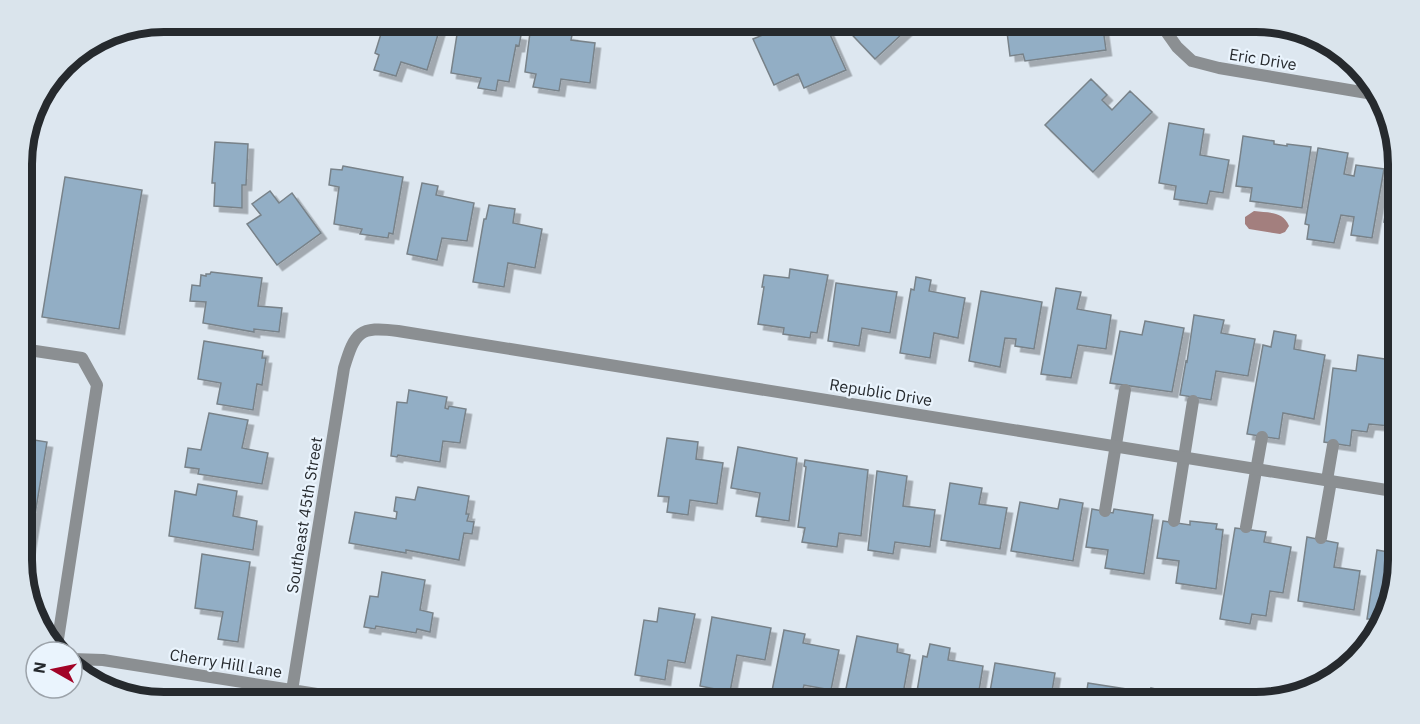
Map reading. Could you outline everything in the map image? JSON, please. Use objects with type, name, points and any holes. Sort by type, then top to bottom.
[{"type":"street","name":"Eric Drive","points":[[1166,32],[1192,62],[1368,93]]},
{"type":"street","name":"Republic Drive","points":[[360,335],[365,330],[373,329],[398,331],[1388,490]]},
{"type":"street","name":"Southeast 45th Street","points":[[292,690],[344,368],[350,350],[360,335]]},
{"type":"street","points":[[32,350],[82,358],[97,385],[58,639]]},
{"type":"street","points":[[1105,511],[1125,390]]},
{"type":"street","points":[[1174,521],[1193,400]]},
{"type":"street","points":[[1246,528],[1262,438]]},
{"type":"street","points":[[1321,538],[1333,445]]},
{"type":"street","name":"Cherry Hill Lane","points":[[84,659],[103,660],[305,692]]},
{"type":"shaded area","points":[[1254,211],[1279,215],[1289,226],[1285,232],[1280,234],[1249,229],[1245,224],[1245,217]]},
{"type":"building","points":[[382,32],[439,32],[427,70],[401,62],[396,76],[374,70],[379,55],[375,53]]},
{"type":"building","points":[[457,32],[489,34],[489,32],[506,32],[521,35],[519,46],[516,45],[509,82],[498,80],[496,91],[478,88],[481,78],[451,73]]},
{"type":"building","points":[[530,32],[560,32],[572,35],[571,40],[595,43],[590,83],[561,79],[559,91],[533,87],[536,74],[525,72]]},
{"type":"building","points":[[770,32],[829,32],[846,70],[804,88],[798,74],[774,85],[753,39]]},
{"type":"building","points":[[849,32],[904,32],[875,59]]},
{"type":"building","points":[[1007,32],[1104,32],[1106,50],[1025,61],[1023,54],[1010,56]]},
{"type":"building","points":[[1091,79],[1107,95],[1102,100],[1112,110],[1130,91],[1152,112],[1093,172],[1045,125]]},
{"type":"building","points":[[1169,123],[1204,129],[1200,155],[1229,160],[1223,193],[1210,191],[1207,204],[1174,199],[1176,186],[1159,183]]},
{"type":"building","points":[[1243,136],[1274,141],[1274,144],[1311,147],[1302,208],[1250,201],[1252,188],[1236,186]]},
{"type":"building","points":[[215,142],[248,144],[246,185],[242,185],[242,208],[214,206],[215,183],[212,183]]},
{"type":"building","points":[[1318,148],[1348,153],[1344,174],[1354,176],[1356,165],[1384,169],[1372,238],[1351,235],[1354,217],[1341,215],[1334,243],[1307,239],[1309,225],[1305,224]]},
{"type":"building","points":[[343,166],[403,177],[393,234],[389,233],[388,238],[360,234],[362,229],[334,224],[339,187],[329,185],[331,169],[342,170]]},
{"type":"building","points":[[65,177],[142,190],[119,329],[42,317]]},
{"type":"building","points":[[422,183],[438,186],[436,195],[474,203],[467,241],[442,238],[437,260],[407,254]]},
{"type":"building","points":[[270,191],[279,203],[292,193],[321,233],[277,265],[247,224],[261,215],[252,204]]},
{"type":"building","points":[[1388,195],[1388,223],[1384,222]]},
{"type":"building","points":[[489,205],[515,209],[513,223],[542,229],[535,268],[508,263],[504,287],[473,282],[484,219],[486,219]]},
{"type":"building","points":[[790,269],[828,275],[817,333],[811,332],[810,338],[783,334],[784,328],[758,324],[764,275],[789,278]]},
{"type":"building","points":[[211,272],[262,278],[258,306],[282,308],[279,332],[254,329],[254,332],[203,323],[206,302],[190,301],[192,285],[200,286],[201,275],[206,276]]},
{"type":"building","points":[[916,277],[931,280],[929,291],[965,298],[958,338],[934,333],[930,358],[900,353],[911,289],[914,290]]},
{"type":"building","points":[[836,283],[897,292],[890,333],[862,328],[859,346],[828,341]]},
{"type":"building","points":[[1056,288],[1081,292],[1077,309],[1111,315],[1106,349],[1078,345],[1071,378],[1041,374]]},
{"type":"building","points":[[981,291],[1042,302],[1034,349],[1015,346],[1016,339],[1005,338],[1000,367],[969,361]]},
{"type":"building","points":[[1194,315],[1224,320],[1221,333],[1255,339],[1248,376],[1216,371],[1211,400],[1180,395]]},
{"type":"building","points":[[1145,321],[1184,328],[1172,392],[1110,383],[1120,331],[1142,335]]},
{"type":"building","points":[[1274,331],[1296,335],[1294,349],[1325,355],[1314,419],[1283,413],[1279,439],[1247,434],[1263,345],[1271,347]]},
{"type":"building","points":[[204,341],[263,351],[262,358],[266,358],[262,385],[257,384],[253,410],[217,404],[221,383],[198,379]]},
{"type":"building","points":[[1358,355],[1388,360],[1388,426],[1369,424],[1367,432],[1352,430],[1350,446],[1324,442],[1333,368],[1356,371]]},
{"type":"building","points":[[409,390],[447,397],[445,408],[448,409],[449,406],[466,409],[460,443],[443,441],[440,462],[398,455],[397,457],[391,456],[397,402],[407,403]]},
{"type":"building","points":[[209,413],[248,420],[242,448],[268,453],[262,484],[198,474],[199,469],[185,467],[188,448],[201,450]]},
{"type":"building","points":[[667,438],[698,442],[696,459],[723,463],[717,504],[690,500],[688,515],[667,512],[669,497],[658,496]]},
{"type":"building","points":[[32,440],[47,442],[32,533]]},
{"type":"building","points":[[738,447],[797,458],[789,521],[756,516],[760,493],[731,488]]},
{"type":"building","points":[[805,460],[868,470],[861,536],[839,533],[837,547],[802,542],[805,528],[798,527]]},
{"type":"building","points":[[877,471],[907,476],[903,506],[935,510],[930,547],[895,542],[893,554],[868,550]]},
{"type":"building","points":[[950,483],[982,488],[979,504],[1007,508],[1000,549],[941,540]]},
{"type":"building","points":[[198,484],[237,491],[233,516],[257,521],[253,550],[169,536],[175,491],[196,495]]},
{"type":"building","points":[[418,487],[469,496],[467,521],[474,522],[472,534],[464,533],[459,560],[349,543],[355,512],[396,519],[397,512],[394,511],[396,497],[415,500]]},
{"type":"building","points":[[1060,499],[1083,503],[1073,561],[1011,551],[1020,502],[1058,509]]},
{"type":"building","points":[[1092,509],[1113,513],[1114,509],[1153,515],[1144,574],[1105,568],[1108,550],[1086,547]]},
{"type":"building","points":[[1163,521],[1190,525],[1190,521],[1217,524],[1216,529],[1223,530],[1216,589],[1176,583],[1179,561],[1157,558]]},
{"type":"building","points":[[1235,528],[1266,532],[1264,542],[1291,547],[1283,593],[1270,591],[1266,616],[1252,614],[1250,624],[1220,619]]},
{"type":"building","points":[[1307,537],[1338,543],[1334,567],[1360,571],[1354,610],[1298,601]]},
{"type":"building","points":[[1377,550],[1388,552],[1386,586],[1375,619],[1368,630],[1370,619],[1367,619]]},
{"type":"building","points":[[202,554],[250,562],[238,642],[218,639],[223,612],[195,608]]},
{"type":"building","points":[[382,572],[425,580],[420,610],[433,613],[430,632],[417,629],[416,633],[376,626],[375,629],[364,627],[370,596],[378,597]]},
{"type":"building","points":[[659,608],[695,614],[685,663],[668,660],[665,680],[635,675],[644,620],[657,622]]},
{"type":"building","points":[[712,617],[771,628],[765,660],[737,655],[730,692],[700,686]]},
{"type":"building","points":[[784,630],[805,634],[803,643],[839,650],[831,690],[804,685],[802,692],[772,692]]},
{"type":"building","points":[[857,636],[898,644],[897,652],[910,655],[903,692],[877,690],[877,692],[845,692]]},
{"type":"building","points":[[930,644],[950,648],[948,660],[983,666],[979,692],[917,692],[923,656],[927,657]]},
{"type":"building","points":[[995,663],[1055,673],[1052,692],[990,692]]},
{"type":"building","points":[[1088,683],[1126,689],[1126,692],[1087,692]]},
{"type":"building","points":[[1151,688],[1170,692],[1150,692]]}]
